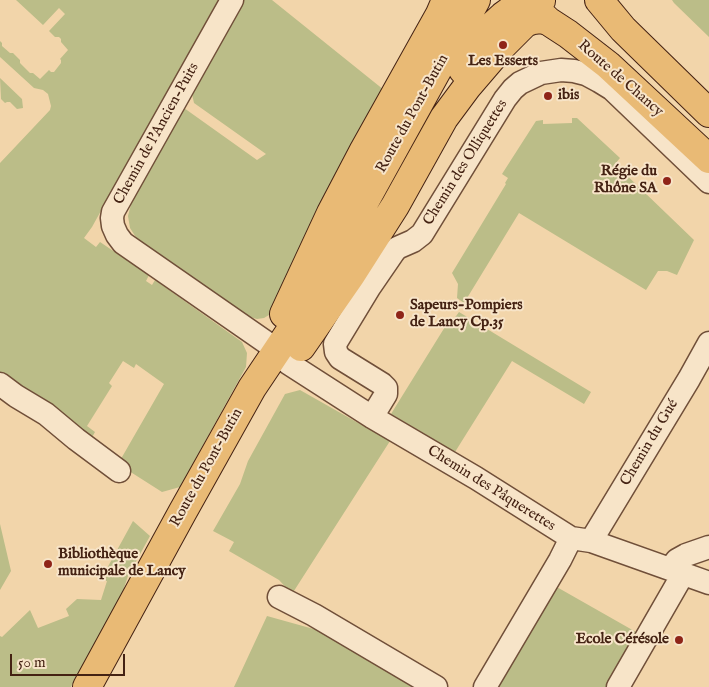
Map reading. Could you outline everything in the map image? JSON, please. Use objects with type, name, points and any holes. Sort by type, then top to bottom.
[{"type":"main road","points":[[259,392],[279,354],[331,213],[446,0]]},
{"type":"main road","name":"Route du Pont-Butin","points":[[107,687],[259,392],[476,0]]},
{"type":"main road","points":[[599,0],[623,30],[709,113]]},
{"type":"main road","points":[[279,354],[338,294],[395,206],[444,118],[488,61],[515,32],[525,23],[541,19],[537,6]]},
{"type":"main road","name":"Route de Chancy","points":[[537,6],[608,66],[709,159]]},
{"type":"main road","name":"Route du Pont-Butin","points":[[87,687],[182,513],[259,392]]},
{"type":"street","name":"Chemin de l'Ancien-Puits","points":[[232,0],[113,212],[113,226],[122,243],[279,354]]},
{"type":"street","name":"Chemin des Olliquettes","points":[[372,417],[386,394],[386,388],[340,358],[336,352],[335,344],[369,288],[397,248],[413,241],[422,234],[504,99],[520,83],[541,72],[561,70],[586,74],[612,89],[709,182]]},
{"type":"street","name":"Chemin du Gué","points":[[485,687],[560,560],[581,540],[709,344]]},
{"type":"street","name":"Chemin des Pâquerettes","points":[[279,354],[372,417],[581,540],[709,583]]},
{"type":"street","points":[[0,384],[46,414],[119,471]]},
{"type":"street","points":[[618,687],[676,572],[677,560],[709,547]]},
{"type":"street","points":[[279,597],[314,615],[436,687]]},
{"type":"green space","points":[[16,0],[218,0],[92,227],[84,238],[96,247],[100,242],[149,275],[146,281],[152,285],[155,280],[242,342],[247,353],[246,367],[180,487],[162,492],[118,464],[164,384],[136,364],[134,368],[123,361],[109,383],[112,386],[87,426],[95,432],[90,441],[0,374],[0,163],[50,110],[51,106],[48,94],[43,90],[34,88],[0,57],[0,41],[2,46],[10,53],[13,53],[30,73],[33,73],[40,79],[49,70],[54,72],[61,63],[60,59],[68,50],[59,37],[55,37],[49,31],[65,14],[59,8],[43,25]]},
{"type":"green space","points":[[244,0],[272,0],[384,90],[273,310],[264,318],[257,319],[250,317],[137,239],[130,228],[128,216],[131,204],[184,108],[257,160],[266,154],[194,103],[192,94]]},
{"type":"green space","points":[[672,0],[709,0],[709,37],[674,3]]},
{"type":"green space","points":[[0,78],[22,99],[23,108],[17,109],[10,102],[5,103],[1,99]]},
{"type":"green space","points":[[572,118],[577,118],[620,158],[615,164],[694,240],[677,275],[667,271],[658,271],[646,290],[519,213],[464,303],[457,298],[458,284],[452,273],[506,184],[508,178],[502,174],[536,121],[543,120],[543,124],[572,123]]},
{"type":"green space","points":[[459,312],[591,392],[584,404],[512,361],[455,452],[391,414],[448,322],[451,323]]},
{"type":"green space","points":[[300,390],[390,441],[292,594],[279,580],[229,551],[234,542],[213,531],[240,484],[248,461],[285,394]]},
{"type":"green space","points":[[133,521],[150,536],[128,576],[123,591],[71,687],[0,687],[0,636],[2,637],[30,610],[38,628],[69,616],[66,609],[77,599],[101,600],[107,581],[105,572]]},
{"type":"green space","points":[[0,524],[11,571],[0,590]]},
{"type":"green space","points":[[555,586],[643,636],[614,687],[493,687]]},
{"type":"green space","points":[[267,616],[328,633],[419,687],[234,687]]},
{"type":"place","name":"Les Esserts","points":[[503,45]]},
{"type":"place","name":"ibis","points":[[548,96]]},
{"type":"place","name":"Régie du Rhône SA","points":[[667,181]]},
{"type":"place","name":"Sapeurs-Pompiers de Lancy Cp.35","points":[[400,315]]},
{"type":"place","name":"Bibliothèque municipale de Lancy","points":[[48,564]]},
{"type":"place","name":"Ecole Cérésole","points":[[679,640]]}]
